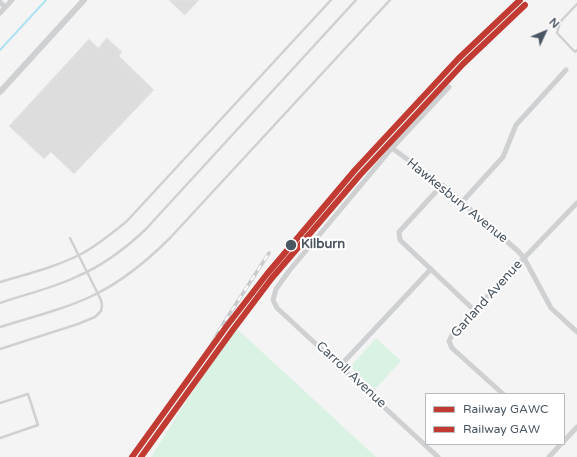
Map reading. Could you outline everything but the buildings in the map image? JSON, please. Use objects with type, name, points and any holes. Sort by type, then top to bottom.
[{"type":"street","points":[[0,13],[12,0]]},
{"type":"street","points":[[0,92],[84,0]]},
{"type":"street","points":[[0,2],[5,7]]},
{"type":"street","points":[[462,202],[503,157],[516,125],[566,70]]},
{"type":"street","points":[[392,148],[449,87]]},
{"type":"street","name":"Hawkesbury Avenue","points":[[392,148],[442,185],[518,251],[524,258],[551,308],[577,332]]},
{"type":"street","name":"Carroll Avenue","points":[[392,148],[289,271],[276,290],[273,300],[278,308],[425,445]]},
{"type":"street","points":[[442,185],[399,232],[400,240],[474,310]]},
{"type":"street","name":"Garland Avenue","points":[[501,393],[452,348],[449,341],[454,331],[577,203]]},
{"type":"street","points":[[340,366],[431,270]]},
{"type":"street","points":[[565,440],[577,427]]},
{"type":"street","name":"Carroll Avenue","points":[[425,445],[438,457]]},
{"type":"street","points":[[549,457],[560,445]]},
{"type":"lane","points":[[0,282],[79,255],[105,239],[127,221],[331,0]]},
{"type":"lane","points":[[0,302],[64,282],[87,272],[117,254],[146,229],[356,0]]},
{"type":"lane","points":[[0,327],[66,306],[98,293],[124,278],[158,250],[390,0]]},
{"type":"lane","points":[[577,4],[560,22],[557,33],[575,52],[577,50]]},
{"type":"lane","points":[[0,349],[78,324],[94,317],[101,311],[101,300],[70,238]]},
{"type":"lane","points":[[0,403],[28,394],[38,426],[0,438]]},
{"type":"green space","points":[[234,326],[376,457],[151,457]]},
{"type":"green space","points":[[376,338],[401,361],[375,389],[350,367]]},
{"type":"waterway","points":[[0,50],[46,0]]},
{"type":"railway","points":[[207,352],[223,324],[269,253]]},
{"type":"rail line","name":"GAWC","points":[[132,457],[226,327],[267,274],[355,170],[458,59],[520,0]]},
{"type":"rail line","name":"GAW","points":[[141,457],[272,278],[360,175],[463,64],[525,5]]},
{"type":"place","name":"Kilburn","points":[[291,245]]}]
